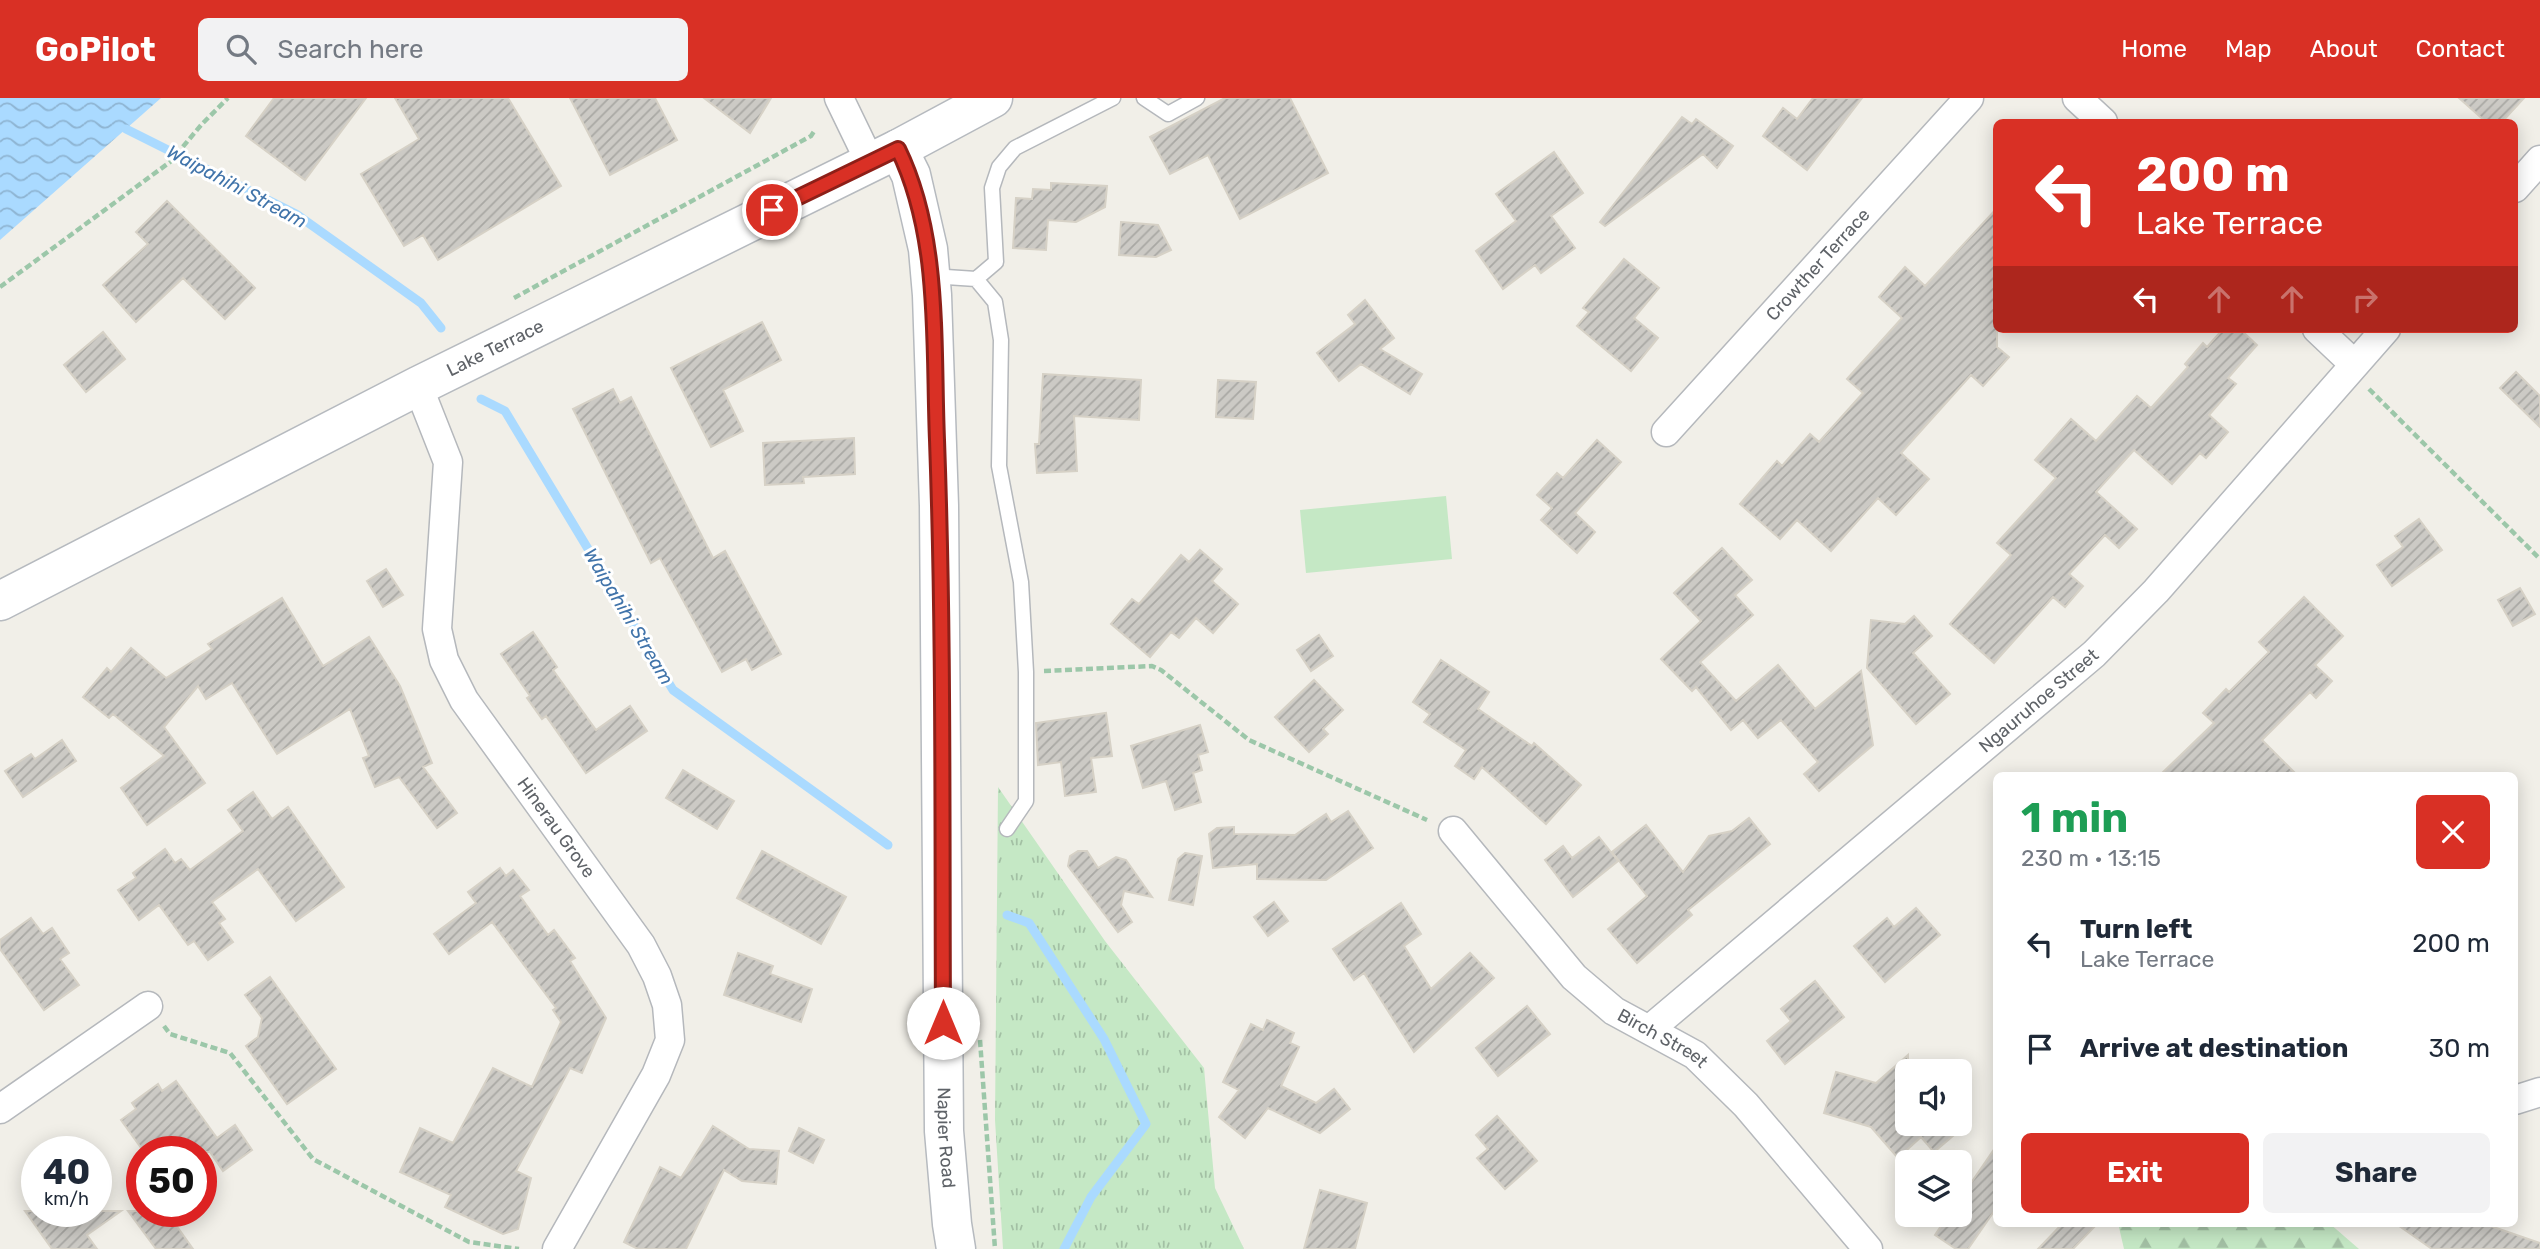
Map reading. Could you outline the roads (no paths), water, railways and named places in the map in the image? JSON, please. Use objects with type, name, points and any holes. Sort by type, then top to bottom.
[{"type":"main road","name":"Lake Terrace","points":[[0,601],[418,386],[884,155],[993,98]]},
{"type":"main road","name":"Napier Road","points":[[884,155],[911,175],[928,249],[930,275],[939,506],[944,1131],[956,1249]]},
{"type":"street","points":[[839,98],[884,155]]},
{"type":"street","name":"Crowther Terrace","points":[[1666,432],[1969,98]]},
{"type":"street","points":[[2077,98],[2099,119]]},
{"type":"street","points":[[2518,185],[2540,160]]},
{"type":"street","points":[[2321,333],[2351,366]]},
{"type":"street","name":"Ngauruhoe Street","points":[[1650,1029],[2094,654],[2156,591],[2382,333]]},
{"type":"street","name":"Hinerau Grove","points":[[418,386],[448,463],[437,629],[444,660],[464,700],[641,946],[657,976],[667,1005],[670,1040],[656,1075],[557,1249]]},
{"type":"street","name":"Birch Street","points":[[1453,831],[1574,977],[1614,1011],[1695,1055],[1746,1105],[1868,1249]]},
{"type":"street","points":[[0,1109],[148,1006]]},
{"type":"street","points":[[2518,1099],[2540,1092]]},
{"type":"lane","points":[[930,275],[976,279],[996,262],[992,188],[999,167],[1015,148],[1113,98]]},
{"type":"lane","points":[[1144,98],[1168,114],[1197,98]]},
{"type":"lane","points":[[976,279],[995,302],[1001,340],[999,466],[1021,582],[1026,672],[1026,801],[1007,829]]},
{"type":"water","points":[[0,98],[161,98],[0,240]]},
{"type":"waterway","name":"Waipahihi Stream","points":[[126,129],[296,214],[421,303],[441,328]]},
{"type":"waterway","name":"Waipahihi Stream","points":[[481,399],[505,411],[673,690],[888,845]]},
{"type":"waterway","name":"Waipahihi Stream","points":[[1007,915],[1029,923],[1104,1039],[1146,1124],[1091,1197],[1064,1249]]}]
